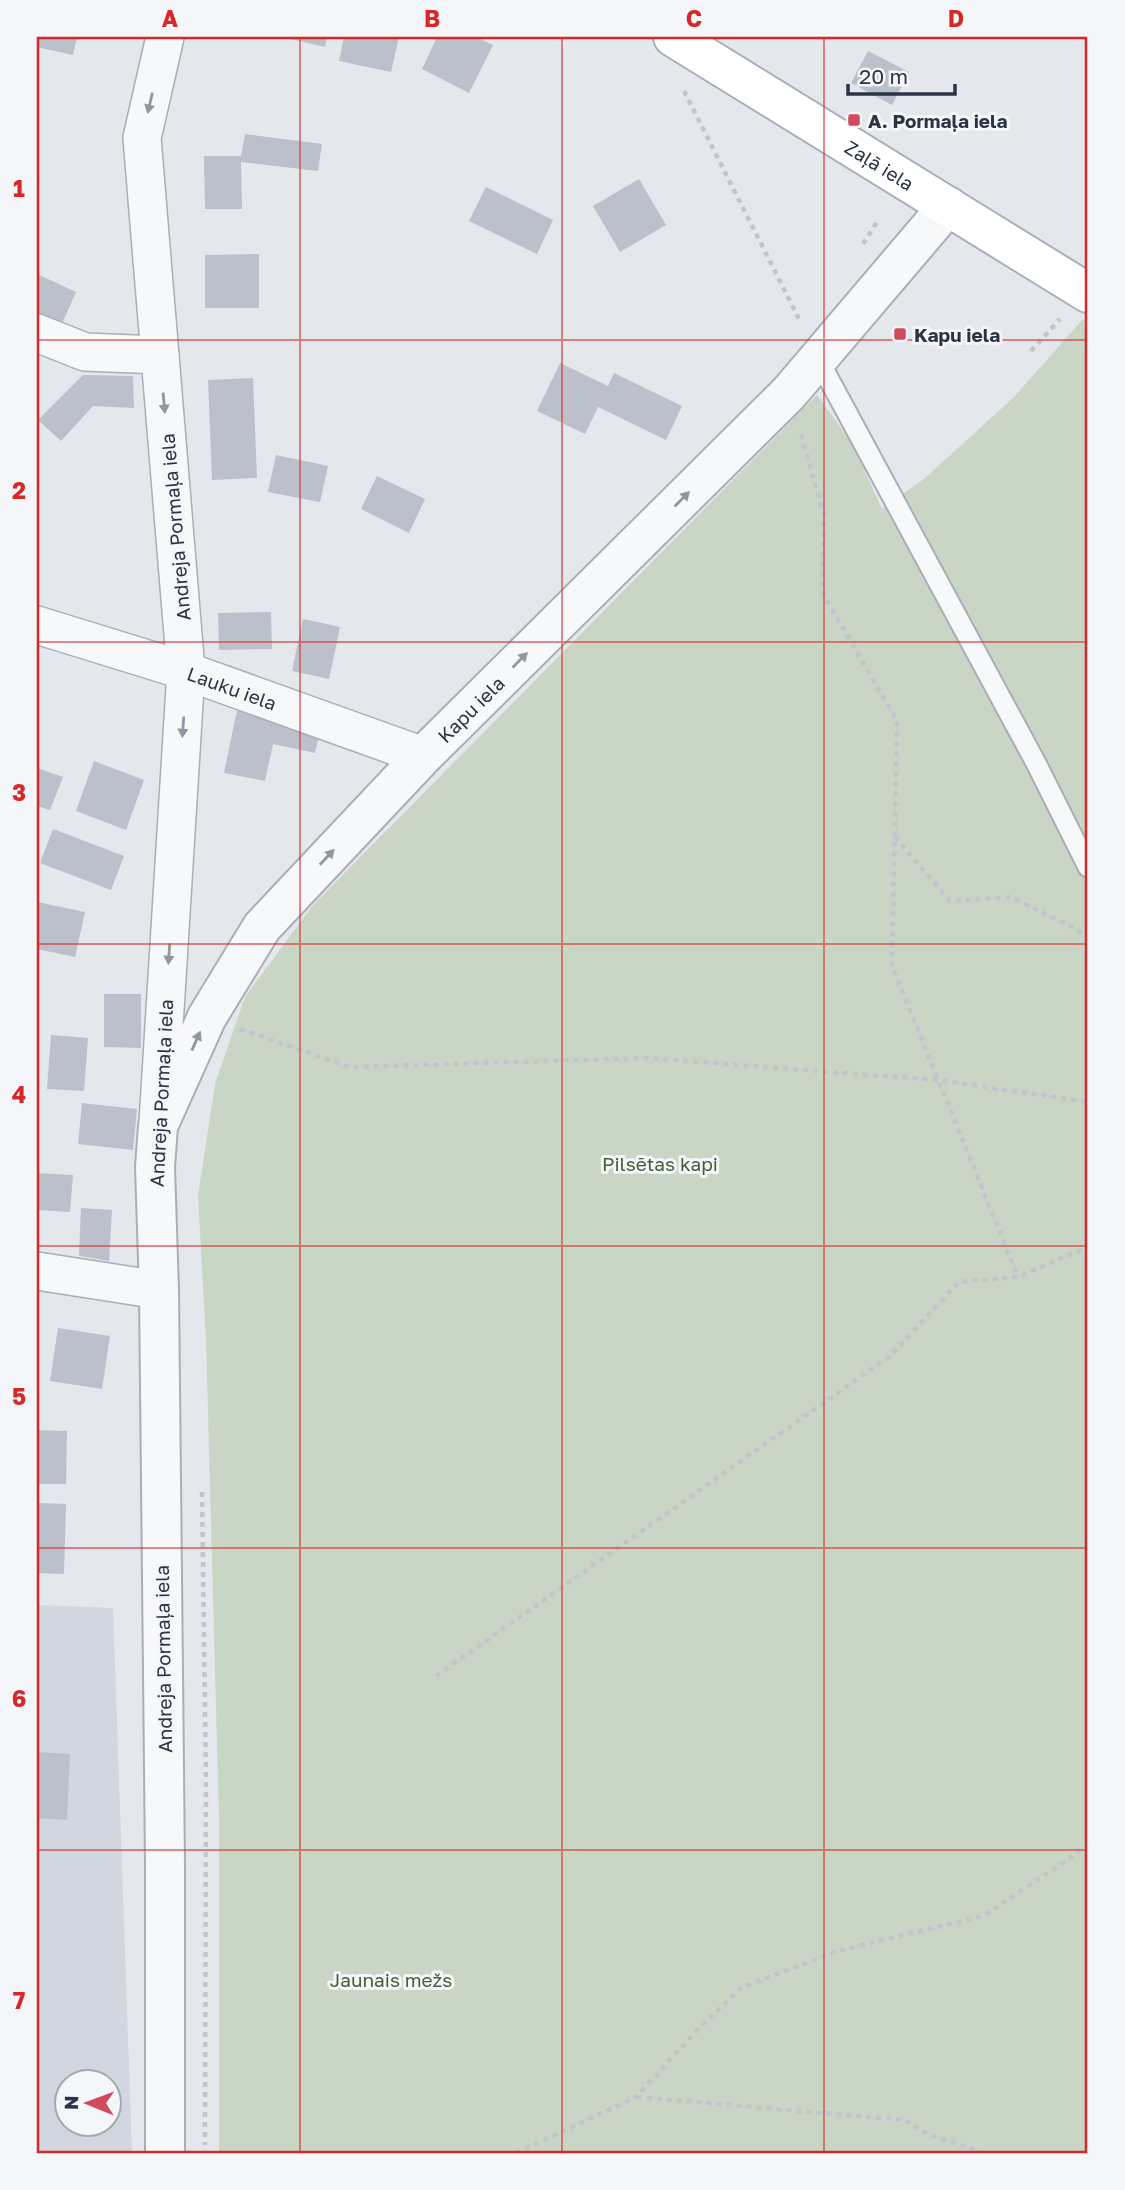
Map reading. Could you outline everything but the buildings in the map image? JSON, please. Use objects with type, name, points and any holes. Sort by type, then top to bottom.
[{"type":"main road","name":"Zaļā iela","points":[[673,37],[1088,293]]},
{"type":"street","name":"Andreja Pormaļa iela","points":[[165,37],[142,138],[186,671],[155,1167],[159,1290],[165,1850],[165,2153]]},
{"type":"street","name":"Kapu iela","points":[[158,1126],[207,1017],[262,927],[423,756],[789,393],[948,206]]},
{"type":"street","points":[[37,333],[85,352],[160,355]]},
{"type":"street","name":"Lauku iela","points":[[37,625],[186,671],[423,756]]},
{"type":"street","points":[[37,1271],[159,1290]]},
{"type":"lane","points":[[818,359],[1037,765],[1088,867]]},
{"type":"path","points":[[684,91],[818,359]]},
{"type":"path","points":[[1031,351],[1060,319]]},
{"type":"path","points":[[789,393],[824,514],[822,592],[897,721],[892,966],[1017,1277]]},
{"type":"path","points":[[895,836],[950,901],[1010,897],[1076,929],[1088,938]]},
{"type":"path","points":[[236,1028],[350,1067],[646,1058],[938,1080],[1088,1102]]},
{"type":"path","points":[[436,1676],[890,1356],[959,1282],[1017,1277],[1088,1247]]},
{"type":"path","points":[[201,1483],[206,1782],[205,2153]]},
{"type":"path","points":[[516,2153],[636,2097],[700,2026],[741,1986],[838,1951],[983,1916],[1088,1844]]},
{"type":"path","points":[[636,2097],[905,2120],[927,2134],[985,2153]]},
{"type":"shaded area","points":[[37,1605],[113,1608],[132,2153],[37,2153]]},
{"type":"green space","name":"Pilsētas kapi","points":[[1083,319],[1088,322],[1088,2153],[219,2153],[219,1816],[206,1340],[198,1196],[215,1084],[245,997],[313,905],[817,395],[852,443],[882,509],[925,478],[1014,397]]},
{"type":"place","name":"A. Pormaļa iela","points":[[854,120]]},
{"type":"place","name":"Kapu iela","points":[[900,334]]},
{"type":"park label","name":"Jaunais mežs","points":[[391,1979]]}]
